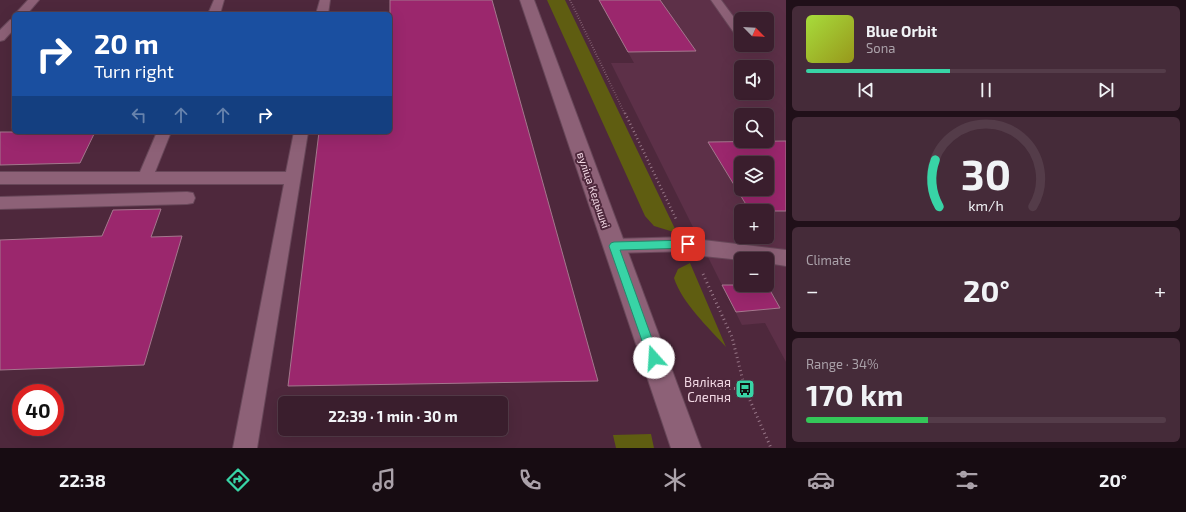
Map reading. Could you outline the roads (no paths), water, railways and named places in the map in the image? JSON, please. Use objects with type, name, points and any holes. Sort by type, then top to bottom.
[{"type":"street","name":"вуліца Кедышкі","points":[[527,0],[686,448]]},
{"type":"lane","points":[[23,12],[34,0]]},
{"type":"lane","points":[[215,12],[220,0]]},
{"type":"lane","points":[[322,12],[325,0]]},
{"type":"lane","points":[[716,0],[734,24]]},
{"type":"lane","points":[[0,37],[12,24]]},
{"type":"lane","points":[[145,178],[163,134]]},
{"type":"lane","points":[[245,448],[301,134]]},
{"type":"lane","points":[[0,178],[293,178]]},
{"type":"lane","points":[[0,203],[186,198]]},
{"type":"lane","points":[[614,246],[688,244],[703,248],[786,258]]},
{"type":"place","name":"Вялікая Слепня","points":[[745,389]]}]
